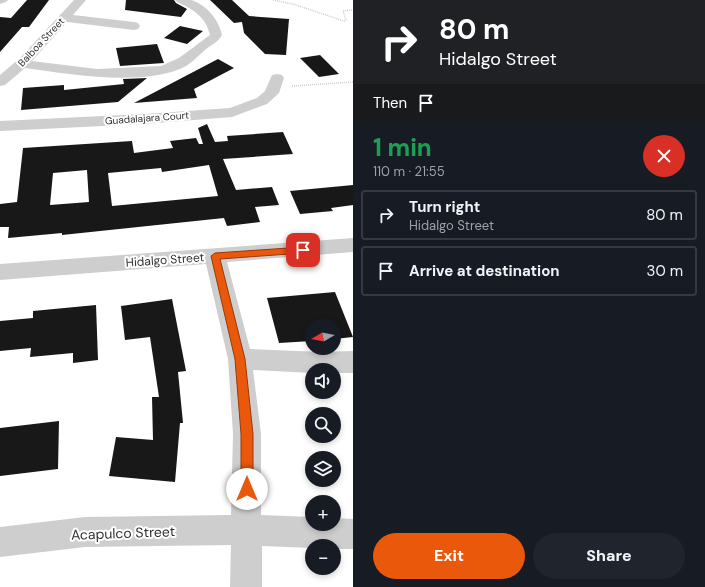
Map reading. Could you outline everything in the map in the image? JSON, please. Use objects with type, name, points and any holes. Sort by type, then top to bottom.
[{"type":"street","name":"Balboa Street","points":[[0,82],[22,64],[80,0]]},
{"type":"street","points":[[22,64],[80,72],[101,73],[144,72],[162,70],[175,66],[184,61],[203,45],[211,41],[216,34],[215,26],[208,16],[193,6],[180,0]]},
{"type":"street","points":[[64,18],[134,26]]},
{"type":"street","name":"Guadalajara Court","points":[[0,126],[144,119],[232,112],[262,102],[272,94],[276,80]]},
{"type":"street","name":"Hidalgo Street","points":[[0,272],[353,245]]},
{"type":"street","points":[[215,256],[240,359],[247,434],[246,587]]},
{"type":"street","points":[[240,359],[323,363],[353,362]]},
{"type":"street","name":"Acapulco Street","points":[[0,542],[85,532],[247,530],[353,534]]},
{"type":"path","points":[[273,0],[328,14],[344,21],[346,20],[343,10],[353,10]]},
{"type":"path","points":[[276,80],[294,86],[353,82]]},
{"type":"building","points":[[27,0],[49,0],[29,27],[22,27],[0,52],[0,17],[11,18]]},
{"type":"building","points":[[126,0],[174,0],[176,3],[187,9],[181,17],[125,10]]},
{"type":"building","points":[[210,0],[232,0],[249,16],[289,19],[286,55],[265,54],[244,33],[242,22],[234,23]]},
{"type":"building","points":[[180,26],[203,31],[187,44],[164,38]]},
{"type":"building","points":[[157,44],[164,63],[120,66],[116,48]]},
{"type":"building","points":[[320,55],[339,74],[319,77],[300,58]]},
{"type":"building","points":[[218,59],[234,68],[194,89],[197,98],[134,103]]},
{"type":"building","points":[[147,78],[118,102],[21,110],[23,88],[64,85],[64,90],[124,84],[123,79]]},
{"type":"building","points":[[207,124],[215,142],[228,141],[227,136],[283,132],[293,154],[223,159],[236,190],[272,187],[279,205],[255,207],[260,222],[227,226],[224,218],[62,235],[62,233],[8,238],[9,227],[0,227],[0,204],[17,202],[23,148],[132,141],[134,153],[173,148],[170,141],[196,138],[199,144],[203,144],[198,128]],"holes":[[[209,165],[218,196],[112,206],[108,173],[161,168],[162,172]],[[87,170],[89,202],[50,205],[53,173]]]},
{"type":"building","points":[[353,185],[353,205],[331,208],[333,211],[300,214],[290,191]]},
{"type":"building","points":[[335,292],[353,337],[341,338],[341,319],[305,319],[305,341],[279,343],[267,298]]},
{"type":"building","points":[[172,299],[186,371],[178,372],[183,423],[180,423],[175,482],[109,476],[116,437],[153,440],[152,397],[159,397],[150,337],[125,340],[121,306]]},
{"type":"building","points":[[96,305],[98,360],[73,363],[73,353],[30,357],[31,348],[0,351],[0,321],[33,318],[33,311]]},
{"type":"building","points":[[59,421],[58,469],[0,476],[0,428]]},
{"type":"route","points":[[247,489],[247,434],[240,359],[215,256],[303,250]]}]
